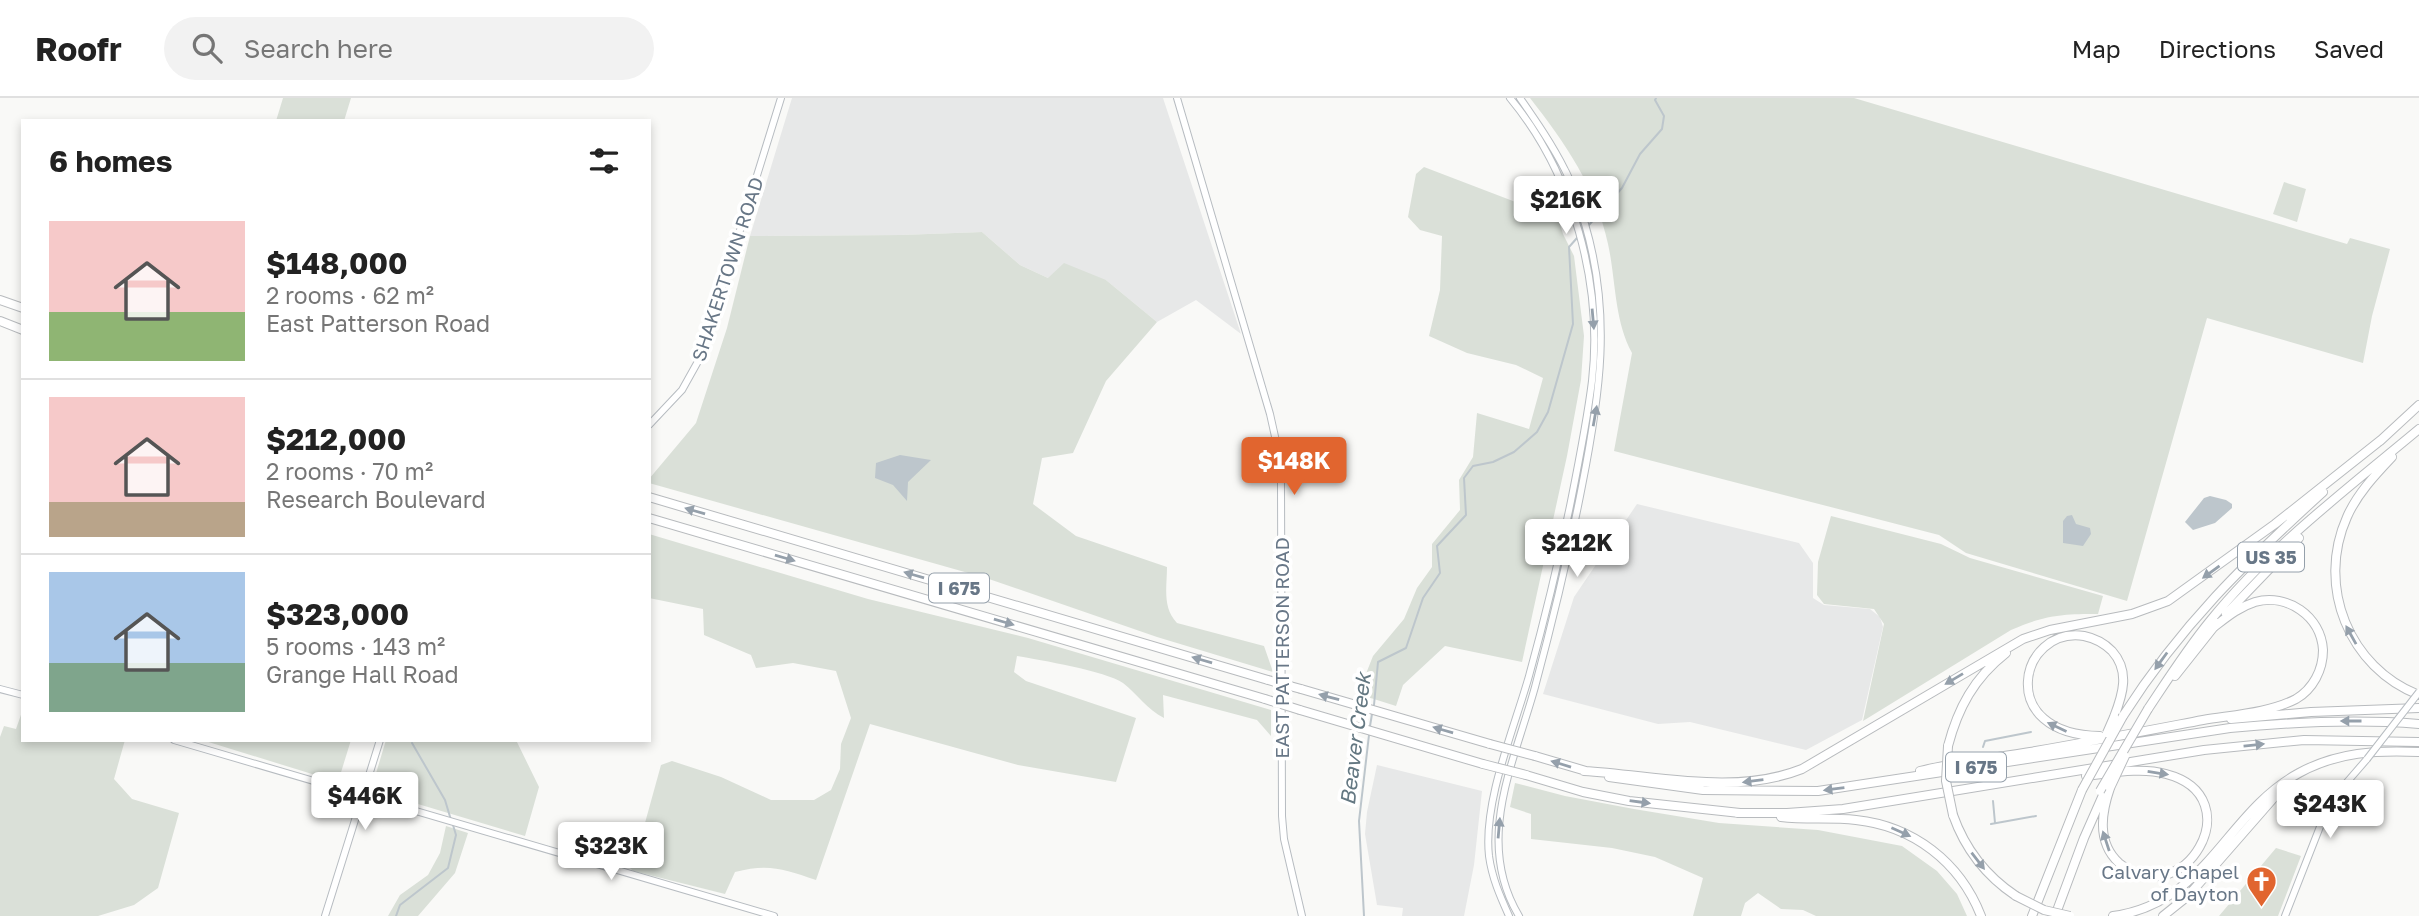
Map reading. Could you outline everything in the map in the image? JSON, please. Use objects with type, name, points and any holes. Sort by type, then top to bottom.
[{"type":"highway","points":[[0,300],[21,307]]},
{"type":"highway","points":[[0,321],[21,329]]},
{"type":"highway","name":"US 35","points":[[2032,916],[2082,790],[2119,716],[2165,655],[2258,551],[2419,405]]},
{"type":"highway","points":[[2419,429],[2376,474],[2353,505],[2338,541],[2334,573],[2340,610],[2360,650],[2384,676],[2419,694]]},
{"type":"highway","name":"US 35","points":[[2053,916],[2071,860],[2106,789],[2176,666],[2211,620],[2282,546],[2419,429]]},
{"type":"highway","points":[[1584,771],[1728,782],[1780,776],[1816,762],[2018,642],[2059,628],[2132,614],[2178,595],[2275,524],[2381,440]]},
{"type":"highway","points":[[2017,782],[2139,771],[2173,776],[2193,788],[2206,813],[2206,838],[2196,858],[2178,872],[2162,877],[2140,875],[2119,864],[2109,852],[2103,838],[2106,789],[2129,747],[2150,710],[2214,627],[2247,590],[2361,477]]},
{"type":"highway","name":"I 675","points":[[651,498],[1584,771],[1613,778],[1703,790],[1818,791],[2230,728],[2293,722],[2419,724]]},
{"type":"highway","name":"I 675","points":[[651,520],[1483,764],[1583,792],[1629,801],[1737,813],[1843,809],[2204,750],[2304,740],[2419,742]]},
{"type":"highway","points":[[1869,785],[1926,769],[2148,732],[2263,709],[2291,701],[2311,686],[2321,667],[2322,647],[2317,628],[2306,614],[2291,604],[2272,600],[2256,602],[2240,608],[2214,627]]},
{"type":"highway","points":[[2059,628],[2020,643],[1985,671],[1962,705],[1948,746],[1945,781],[1962,838],[1997,882],[2016,896],[2044,910],[2070,916]]},
{"type":"highway","points":[[2119,716],[2124,677],[2120,663],[2106,646],[2088,637],[2073,636],[2057,639],[2041,651],[2030,668],[2028,691],[2036,711],[2046,723],[2058,729],[2084,735],[2148,732]]},
{"type":"highway","points":[[2183,724],[2311,712],[2419,708]]},
{"type":"highway","points":[[2113,916],[2156,903],[2184,886],[2258,805],[2279,786],[2302,771],[2328,760],[2361,752],[2419,752]]},
{"type":"highway","points":[[2164,916],[2188,896],[2264,806],[2302,771]]},
{"type":"highway","points":[[1737,813],[1859,820],[1898,829],[1931,848],[1948,863],[1966,885],[1981,916]]},
{"type":"street","name":"SHAKERTOWN ROAD","points":[[651,423],[682,390],[704,351],[780,98]]},
{"type":"street","name":"EAST PATTERSON ROAD","points":[[1177,98],[1276,441],[1281,483],[1282,816],[1284,839],[1302,916]]},
{"type":"street","points":[[1509,916],[1493,877],[1488,830],[1493,799],[1550,599],[1581,453],[1592,380],[1594,333],[1590,289],[1572,213],[1549,158],[1510,98]]},
{"type":"street","points":[[1519,916],[1508,898],[1502,879],[1497,829],[1502,800],[1535,687],[1566,565],[1598,398],[1602,322],[1591,244],[1580,206],[1545,133],[1520,98]]},
{"type":"street","points":[[0,689],[21,694]]},
{"type":"street","points":[[2285,916],[2323,819],[2335,796],[2419,694]]},
{"type":"street","points":[[181,742],[774,916]]},
{"type":"street","points":[[325,916],[379,742]]},
{"type":"shaded area","points":[[283,98],[351,98],[345,119],[277,119]]},
{"type":"shaded area","points":[[792,98],[1163,98],[1241,334],[1196,300],[1157,322],[1106,280],[1048,278],[1020,265],[982,232],[750,236]]},
{"type":"shaded area","points":[[1530,98],[1854,98],[2347,244],[2350,238],[2390,249],[2363,363],[2207,318],[2127,601],[1966,553],[1939,535],[1614,451],[1632,353],[1619,314],[1608,244],[1596,203],[1578,166]]},
{"type":"shaded area","points":[[1424,167],[1534,209],[1554,205],[1563,234],[1574,256],[1584,336],[1581,380],[1567,456],[1522,662],[1445,646],[1403,685],[1396,706],[1358,694],[1373,656],[1404,619],[1417,588],[1432,567],[1432,544],[1460,510],[1459,480],[1473,457],[1477,413],[1529,429],[1543,378],[1516,365],[1467,353],[1429,336],[1440,290],[1442,236],[1420,230],[1408,217],[1416,174]]},
{"type":"shaded area","points":[[2284,182],[2306,189],[2297,222],[2273,214]]},
{"type":"shaded area","points":[[982,232],[1020,265],[1048,278],[1064,263],[1106,280],[1157,322],[1106,381],[1073,453],[1042,458],[1033,504],[1076,536],[1167,567],[1167,604],[1177,623],[1264,646],[1273,672],[1157,637],[986,578],[651,484],[651,477],[696,423],[727,328],[750,236]]},
{"type":"shaded area","points":[[900,455],[931,460],[908,482],[907,501],[893,485],[875,478],[876,463]]},
{"type":"shaded area","points":[[2210,496],[2226,500],[2232,504],[2232,508],[2215,523],[2193,530],[2185,522],[2204,498]]},
{"type":"shaded area","points":[[1637,504],[1799,543],[1813,563],[1813,598],[1824,605],[1870,609],[1880,617],[1883,627],[1862,720],[1806,750],[1690,722],[1658,724],[1543,694],[1574,597]]},
{"type":"shaded area","points":[[2072,515],[2076,524],[2090,528],[2091,534],[2083,546],[2063,543],[2063,521]]},
{"type":"shaded area","points":[[1831,516],[1941,544],[1970,558],[2103,596],[2098,614],[2054,616],[2011,630],[1863,721],[1884,624],[1874,609],[1824,604],[1817,595],[1818,562]]},
{"type":"shaded area","points":[[651,535],[868,599],[1028,638],[1271,710],[1271,736],[1257,720],[1163,695],[1164,718],[1115,679],[1072,666],[1017,656],[1014,672],[1026,681],[1136,718],[1116,782],[1018,765],[870,724],[816,880],[776,868],[747,869],[735,872],[725,894],[633,871],[628,866],[635,859],[661,765],[672,761],[721,777],[771,800],[814,800],[831,790],[840,769],[841,744],[851,718],[836,671],[793,663],[756,668],[751,655],[704,635],[703,609],[651,598]]},
{"type":"shaded area","points":[[21,715],[21,742],[124,742],[114,779],[132,799],[179,813],[158,888],[134,905],[98,916],[0,916],[0,737],[4,726],[16,729]]},
{"type":"shaded area","points":[[208,742],[350,742],[338,782]]},
{"type":"shaded area","points":[[385,742],[517,742],[539,787],[525,836],[371,790]]},
{"type":"shaded area","points":[[1377,765],[1482,791],[1474,865],[1464,916],[1402,916],[1403,908],[1377,905],[1365,834]]},
{"type":"shaded area","points":[[1515,783],[1565,796],[1719,823],[1818,830],[1902,846],[1937,871],[1957,894],[1967,916],[1816,916],[1803,910],[1781,909],[1758,893],[1745,903],[1741,916],[1693,916],[1703,878],[1655,857],[1612,848],[1531,839],[1531,814],[1510,807]]},
{"type":"shaded area","points":[[446,826],[468,833],[455,873],[418,916],[388,916],[400,895],[428,875],[440,853]]},
{"type":"shaded area","points":[[2276,848],[2301,856],[2278,916],[2219,916]]},
{"type":"waterway","name":"Beaver Creek","points":[[1588,226],[1622,188],[1640,154],[1662,129],[1664,116],[1656,98]]},
{"type":"waterway","name":"Beaver Creek","points":[[1374,705],[1378,662],[1406,648],[1423,598],[1440,573],[1437,546],[1466,515],[1464,478],[1473,466],[1493,462],[1514,452],[1537,432],[1548,412],[1573,324],[1569,247],[1577,238]]},
{"type":"waterway","name":"Beaver Creek","points":[[1370,726],[1372,714]]},
{"type":"waterway","points":[[1983,747],[1985,741],[2031,732]]},
{"type":"waterway","name":"Beaver Creek","points":[[1364,916],[1359,821],[1369,735]]},
{"type":"waterway","points":[[412,743],[445,800],[451,820]]},
{"type":"waterway","points":[[1993,801],[1995,823]]},
{"type":"waterway","points":[[1991,824],[2036,816]]},
{"type":"waterway","points":[[396,916],[400,905],[448,868],[456,835],[453,825]]},
{"type":"place","name":"Calvary Chapel of Dayton","points":[[2262,909]]}]
